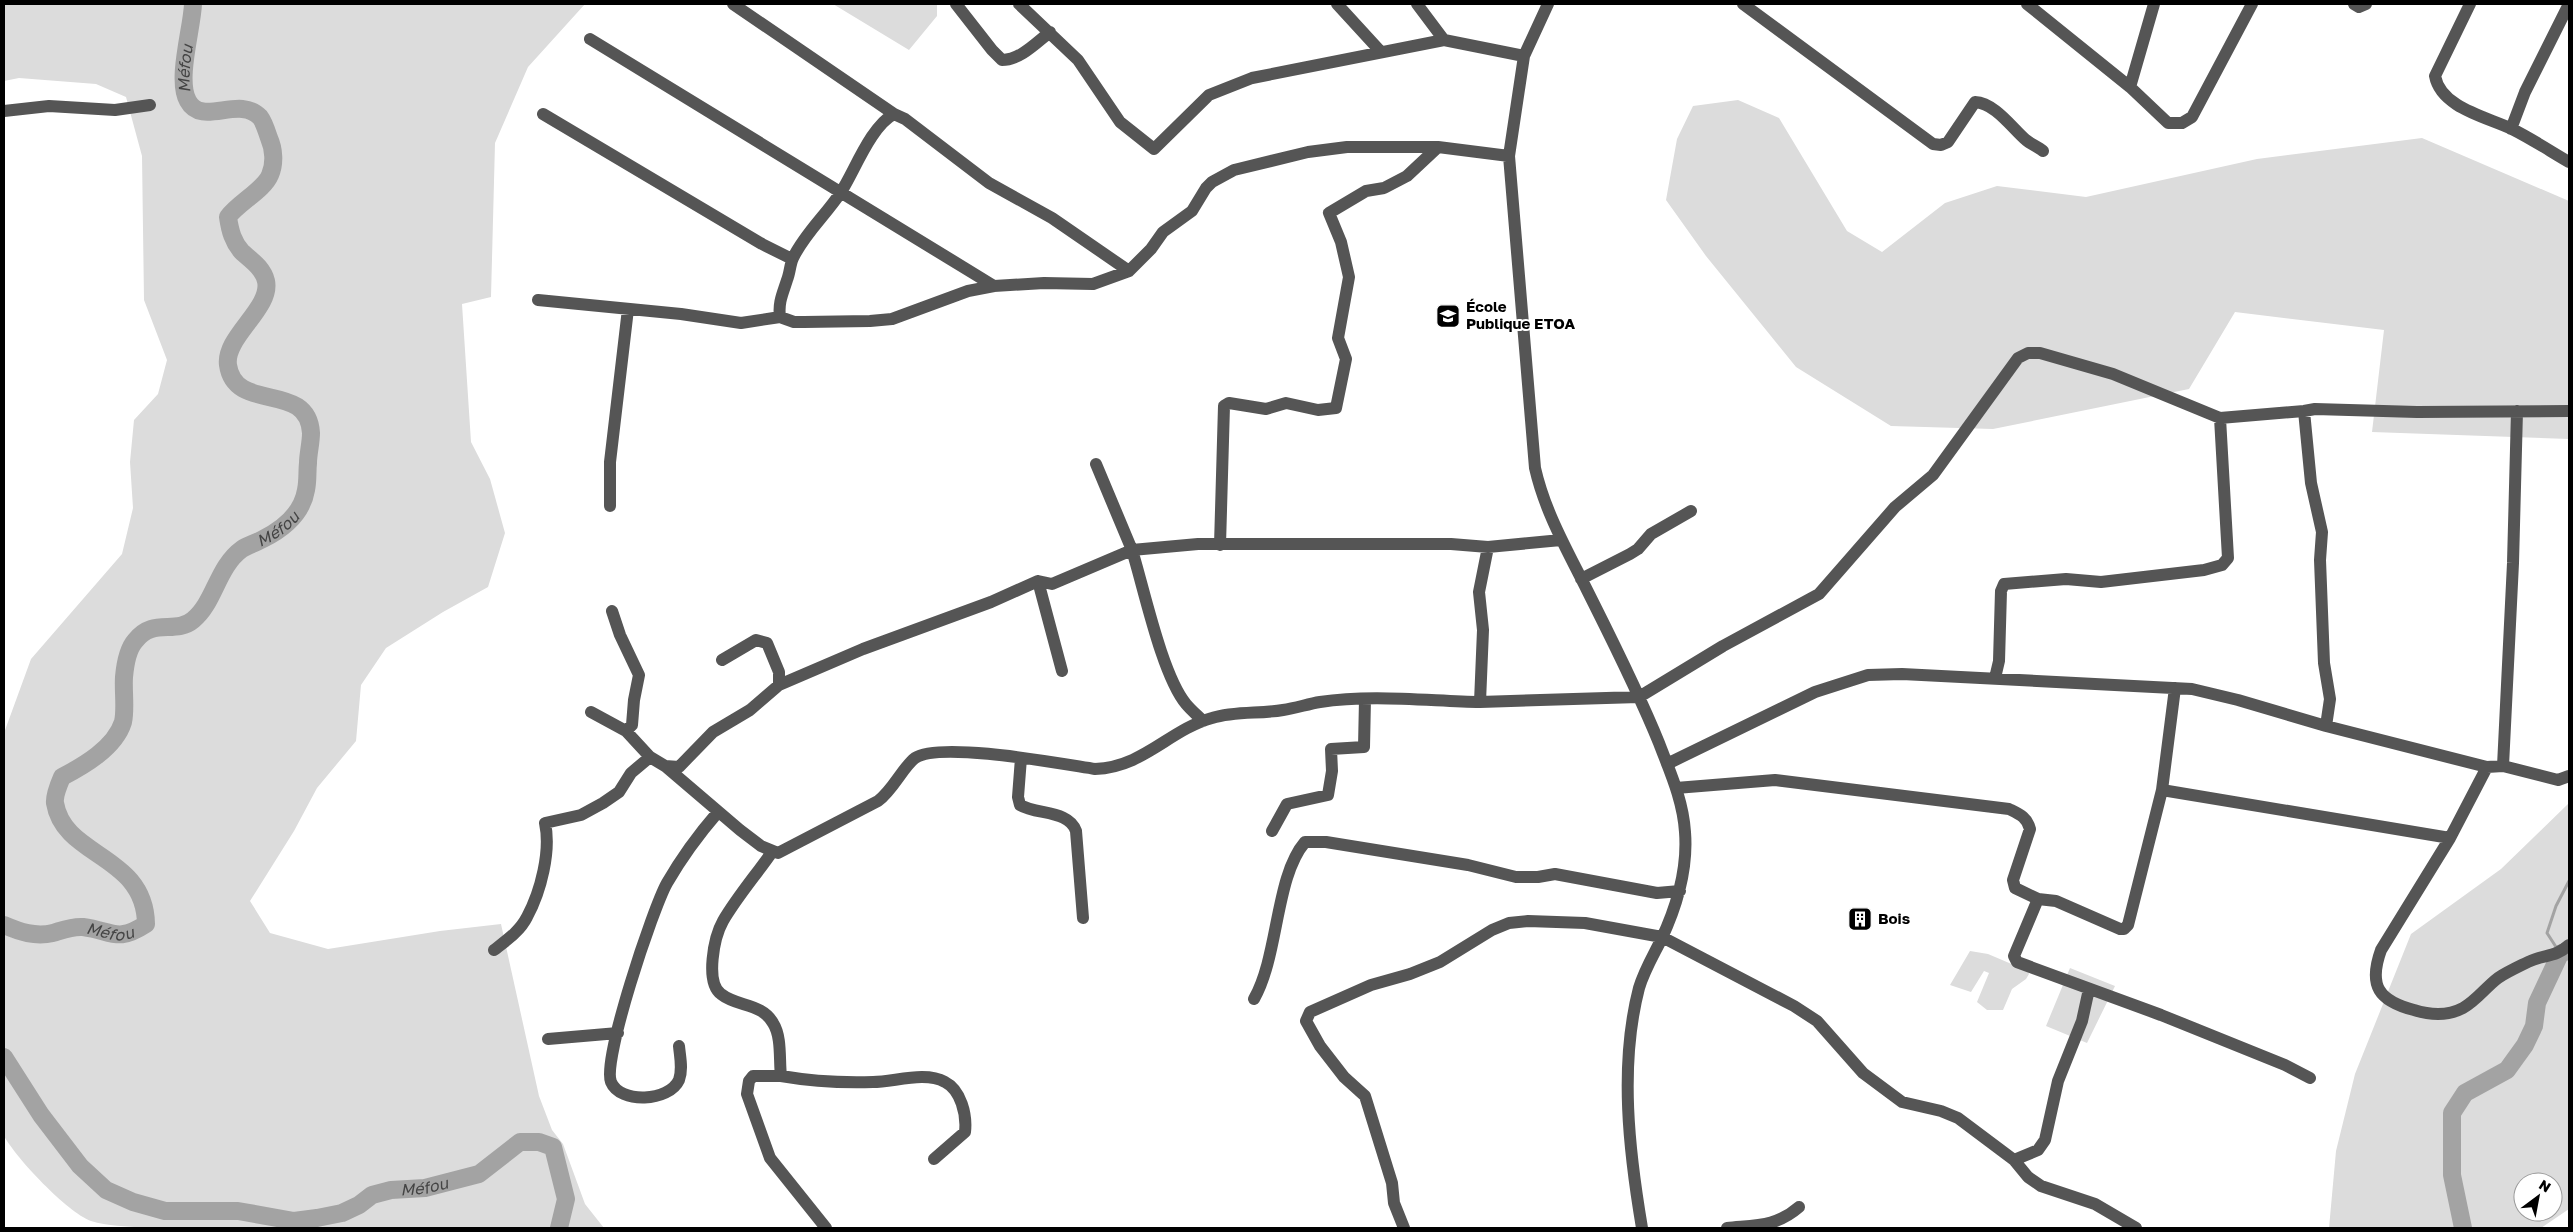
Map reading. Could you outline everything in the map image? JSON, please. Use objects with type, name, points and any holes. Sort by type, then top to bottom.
[{"type":"street","points":[[733,4],[894,114],[905,119],[989,183],[1052,218],[1130,271]]},
{"type":"street","points":[[956,4],[1002,60],[1009,60],[1025,52],[1050,32]]},
{"type":"street","points":[[1019,4],[1078,60],[1120,122],[1154,149],[1209,95],[1252,78],[1338,63],[1381,52],[1444,40],[1524,56]]},
{"type":"street","points":[[1337,4],[1381,52]]},
{"type":"street","points":[[1417,4],[1444,40]]},
{"type":"street","points":[[1548,4],[1524,56],[1509,156],[1535,468],[1545,503],[1561,540],[1639,697],[1667,764],[1676,788],[1685,830],[1686,853],[1680,891],[1640,986],[1629,1046],[1629,1122],[1642,1228]]},
{"type":"street","points":[[1743,4],[1933,144],[1941,145],[1948,142],[1975,102],[1994,109],[2026,140],[2043,151]]},
{"type":"street","points":[[2027,4],[2130,87],[2168,123],[2182,123],[2192,117],[2252,4]]},
{"type":"street","points":[[2130,87],[2154,4]]},
{"type":"street","points":[[2354,4],[2359,6],[2366,4]]},
{"type":"street","points":[[2470,4],[2435,76],[2437,86],[2442,93],[2477,116],[2511,129],[2569,162]]},
{"type":"street","points":[[2511,129],[2534,73],[2569,4]]},
{"type":"street","points":[[590,39],[994,286]]},
{"type":"street","points":[[4,111],[48,106],[115,110],[150,105]]},
{"type":"street","points":[[543,114],[762,244],[792,258]]},
{"type":"street","points":[[780,317],[781,292],[787,280],[792,258],[809,231],[840,193],[877,131],[886,119],[894,114]]},
{"type":"street","points":[[538,300],[681,314],[741,323],[780,317],[794,322],[892,319],[968,291],[994,286],[1044,283],[1093,284],[1130,271],[1163,232],[1192,210],[1206,188],[1234,170],[1308,152],[1347,147],[1438,147],[1509,156]]},
{"type":"street","points":[[1220,545],[1224,406],[1229,403],[1266,409],[1286,403],[1318,410],[1336,408],[1346,359],[1338,338],[1349,277],[1341,242],[1329,213],[1366,191],[1384,188],[1407,176],[1438,147]]},
{"type":"street","points":[[610,506],[610,462],[628,309]]},
{"type":"street","points":[[591,712],[626,731],[650,757],[665,766],[718,812],[772,852],[778,853],[878,802],[890,792],[915,758],[950,752],[1021,758],[1095,769],[1112,768],[1127,763],[1203,721],[1226,714],[1284,710],[1321,702],[1365,699],[1480,702],[1639,697],[1723,646],[1819,594],[1895,507],[1933,475],[2018,358],[2028,353],[2040,353],[2113,374],[2220,418],[2304,412],[2326,408],[2417,412],[2569,411]]},
{"type":"street","points":[[2503,766],[2513,564],[2517,411]]},
{"type":"street","points":[[2304,412],[2311,484],[2322,532],[2320,560],[2324,663],[2330,699],[2326,726]]},
{"type":"street","points":[[1995,678],[1999,661],[2001,592],[2004,584],[2066,580],[2100,582],[2204,570],[2222,565],[2228,558],[2220,418]]},
{"type":"street","points":[[1096,464],[1132,550],[1161,648],[1175,686],[1186,704],[1203,721]]},
{"type":"street","points":[[1581,579],[1630,554],[1638,549],[1651,534],[1692,511]]},
{"type":"street","points":[[665,766],[680,766],[713,732],[750,710],[780,685],[863,649],[991,602],[1038,581],[1052,584],[1132,550],[1220,545],[1442,544],[1488,547],[1561,540]]},
{"type":"street","points":[[1480,702],[1483,630],[1479,592],[1488,547]]},
{"type":"street","points":[[1038,581],[1062,671]]},
{"type":"street","points":[[612,610],[620,635],[639,675],[632,725],[626,731]]},
{"type":"street","points":[[722,660],[756,640],[767,643],[774,657],[780,685]]},
{"type":"street","points":[[1667,764],[1742,729],[1802,696],[1861,677],[1902,674],[1941,678],[1995,678],[2192,689],[2238,700],[2326,726],[2487,767],[2503,766],[2558,780],[2569,776]]},
{"type":"street","points":[[1676,788],[1776,780],[2009,809],[2022,815],[2028,822],[2030,829],[2012,884],[2038,899],[2056,901],[2120,929],[2124,929],[2128,924],[2162,790],[2175,688]]},
{"type":"street","points":[[1272,831],[1287,804],[1328,795],[1332,771],[1331,749],[1364,747],[1365,699]]},
{"type":"street","points":[[494,950],[514,934],[527,918],[534,900],[548,837],[544,822],[581,815],[603,803],[619,792],[631,773],[650,757]]},
{"type":"street","points":[[1021,758],[1018,797],[1020,805],[1064,818],[1074,824],[1082,918]]},
{"type":"street","points":[[2487,767],[2450,838],[2381,950],[2376,964],[2376,981],[2383,995],[2394,1005],[2428,1014],[2444,1013],[2463,1008],[2499,978],[2531,960],[2560,954],[2569,945]]},
{"type":"street","points":[[2162,790],[2450,838]]},
{"type":"street","points":[[678,1046],[681,1066],[678,1080],[670,1092],[652,1098],[631,1096],[618,1090],[612,1084],[609,1074],[631,979],[660,898],[694,840],[718,812]]},
{"type":"street","points":[[1254,999],[1263,982],[1296,853],[1305,842],[1326,842],[1468,865],[1516,876],[1538,877],[1555,874],[1657,893],[1680,891]]},
{"type":"street","points":[[772,852],[722,923],[716,942],[712,968],[713,984],[719,993],[730,1000],[752,1006],[766,1014],[774,1024],[778,1035],[781,1076]]},
{"type":"street","points":[[2038,899],[2014,956],[2017,962],[2188,1026],[2285,1065],[2310,1078]]},
{"type":"street","points":[[1404,1228],[1394,1202],[1392,1183],[1365,1096],[1344,1077],[1308,1029],[1306,1021],[1310,1012],[1371,985],[1410,974],[1440,962],[1492,930],[1509,923],[1528,921],[1585,923],[1662,937],[1794,1006],[1817,1021],[1863,1073],[1902,1102],[1941,1111],[1958,1118],[2014,1160],[2028,1177],[2041,1186],[2095,1204],[2136,1228]]},
{"type":"street","points":[[2014,1160],[2038,1150],[2045,1140],[2049,1130],[2058,1081],[2082,1021],[2089,989]]},
{"type":"street","points":[[548,1039],[618,1033]]},
{"type":"street","points":[[826,1228],[770,1158],[747,1094],[749,1081],[753,1076],[871,1082],[911,1078],[943,1080],[954,1088],[962,1104],[966,1122],[965,1132],[934,1159]]},
{"type":"street","points":[[1726,1228],[1777,1222],[1786,1219],[1799,1208]]},
{"type":"shaded area","points":[[4,4],[585,4],[528,67],[495,143],[491,297],[462,304],[471,442],[490,479],[505,533],[488,587],[443,612],[386,648],[361,685],[356,741],[317,788],[294,831],[250,901],[270,933],[328,949],[440,931],[501,924],[539,1096],[552,1130],[563,1144],[585,1204],[604,1228],[144,1228],[104,1224],[81,1216],[56,1196],[30,1170],[4,1136],[4,733],[31,659],[122,554],[133,508],[130,462],[134,420],[158,394],[167,360],[144,300],[142,156],[126,97],[96,84],[19,78],[4,81]]},
{"type":"shaded area","points":[[833,4],[937,4],[937,16],[909,50]]},
{"type":"shaded area","points":[[1738,100],[1779,118],[1847,231],[1882,252],[1945,203],[1997,186],[2086,197],[2257,159],[2422,138],[2569,201],[2569,439],[2372,432],[2384,330],[2235,312],[2189,389],[1993,429],[1891,426],[1796,367],[1706,256],[1666,200],[1677,139],[1693,106]]},
{"type":"shaded area","points":[[2569,803],[2569,1209],[2563,1213],[2563,1172],[2513,1172],[2513,1222],[2550,1222],[2541,1228],[2329,1228],[2336,1151],[2355,1074],[2411,934],[2501,869]]},
{"type":"shaded area","points":[[1970,951],[1988,954],[2028,971],[2029,974],[2026,979],[2012,989],[2003,1010],[1987,1010],[1977,1002],[1989,973],[1984,971],[1971,992],[1950,985]]},
{"type":"shaded area","points":[[2070,968],[2115,986],[2087,1043],[2046,1026]]},
{"type":"waterway","name":"Méfou","points":[[4,925],[22,932],[34,934],[53,933],[79,927],[121,934],[136,930],[146,924],[142,901],[133,883],[119,869],[73,835],[61,821],[55,803],[58,786],[62,777],[106,748],[119,731],[124,717],[125,668],[135,641],[149,630],[179,626],[193,620],[206,604],[221,575],[234,556],[247,546],[270,535],[290,520],[304,499],[306,490],[311,433],[307,417],[298,407],[285,401],[244,389],[233,380],[228,365],[229,354],[233,344],[256,312],[266,291],[266,281],[259,268],[236,244],[228,217],[267,181],[273,166],[273,152],[263,122],[260,117],[251,111],[242,109],[202,111],[194,108],[188,101],[185,92],[184,68],[193,4]]},
{"type":"waterway","points":[[2558,950],[2547,933],[2556,906],[2569,881]]},
{"type":"waterway","points":[[2463,1228],[2452,1175],[2452,1113],[2465,1093],[2507,1070],[2525,1045],[2534,1026],[2537,1003],[2560,954],[2569,950]]},
{"type":"waterway","name":"Méfou","points":[[4,1057],[41,1115],[80,1166],[106,1190],[133,1202],[165,1211],[238,1211],[294,1221],[317,1218],[342,1213],[359,1205],[372,1195],[391,1190],[425,1188],[479,1174],[520,1142],[539,1142],[553,1147],[566,1199],[559,1228]]},
{"type":"place","name":"École Publique ETOA","points":[[1448,316]]},
{"type":"place","name":"Bois","points":[[1860,919]]}]
